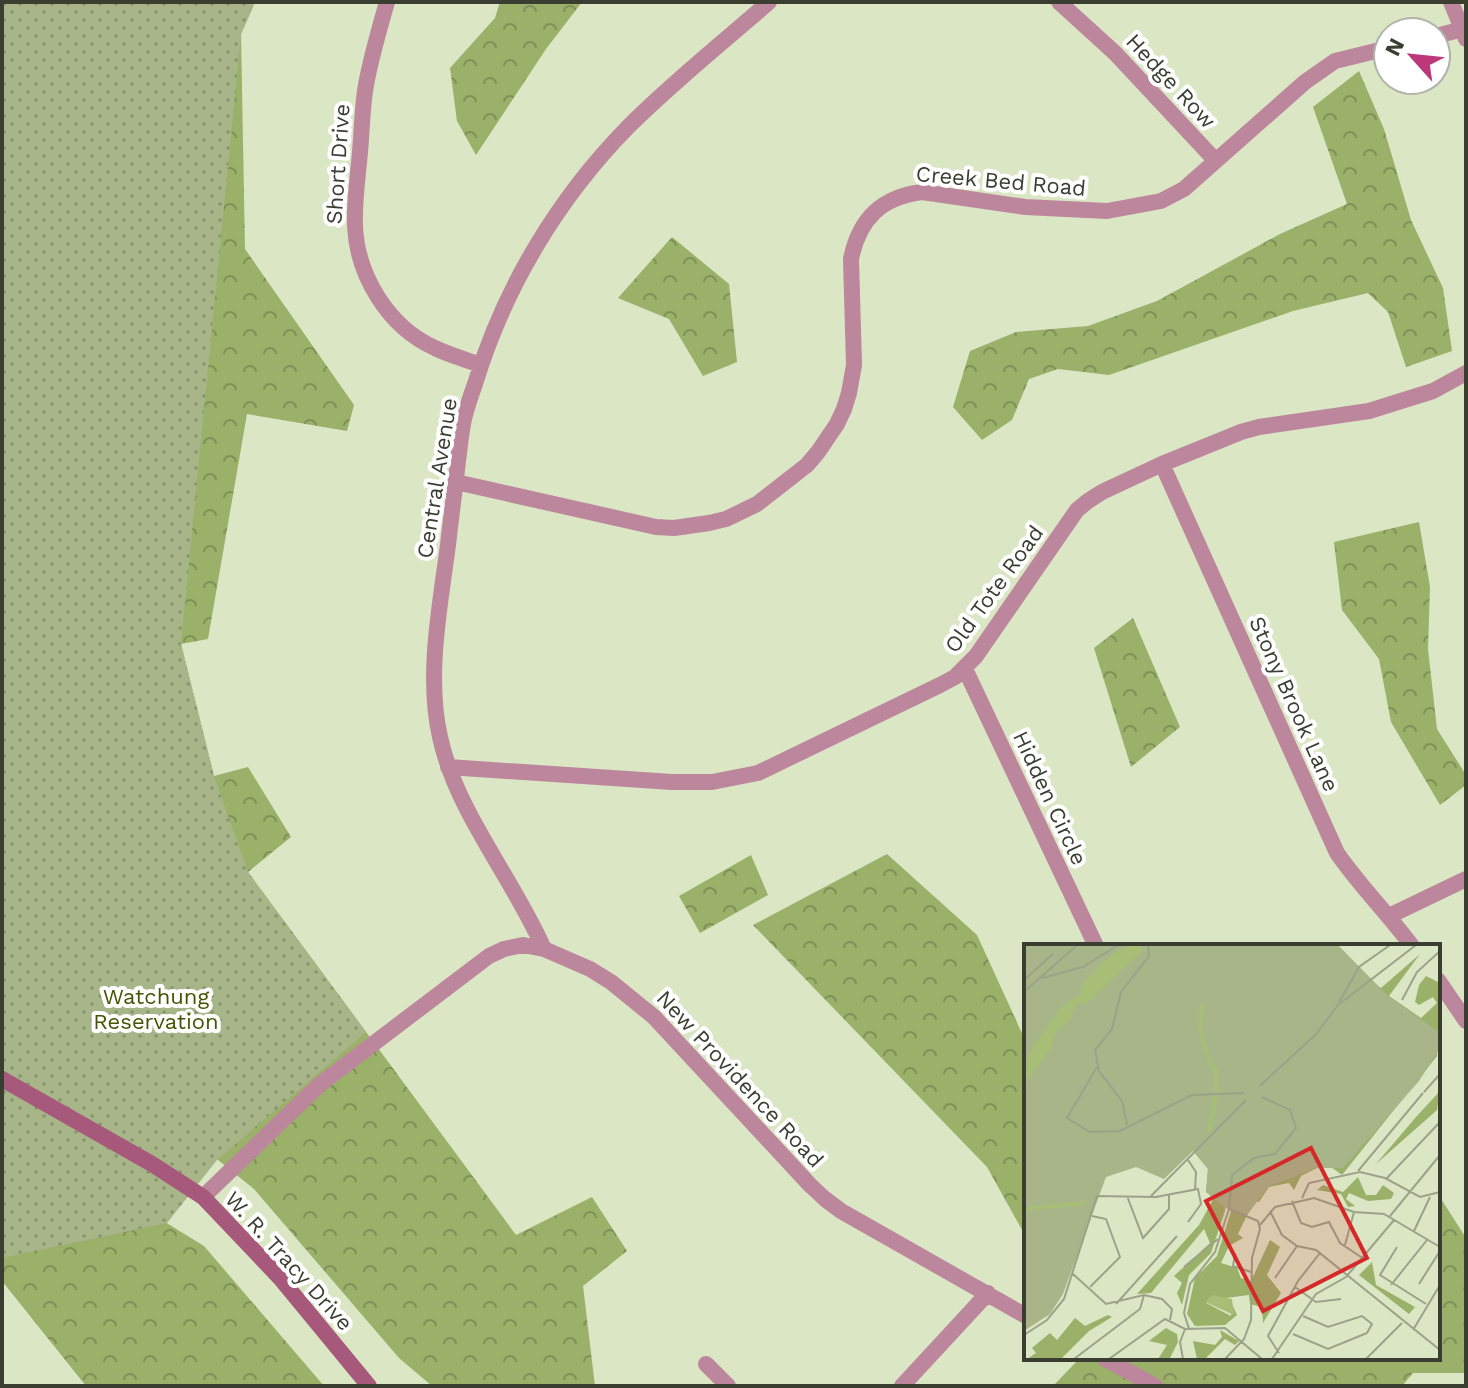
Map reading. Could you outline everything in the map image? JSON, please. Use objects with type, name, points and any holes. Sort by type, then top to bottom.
[{"type":"street","name":"Short Drive","points":[[387,2],[366,88],[355,205],[359,255],[370,284],[397,321],[433,347],[480,365]]},
{"type":"street","name":"Central Avenue","points":[[544,949],[532,921],[463,801],[448,767],[440,738],[434,691],[437,623],[464,418],[480,365],[511,292],[544,233],[583,178],[628,127],[769,2]]},
{"type":"street","name":"Hedge Row","points":[[1059,2],[1115,53],[1215,160]]},
{"type":"street","points":[[1451,2],[1464,34]]},
{"type":"street","name":"Creek Bed Road","points":[[456,482],[656,527],[691,527],[743,512],[807,465],[837,424],[849,393],[854,365],[851,259],[854,244],[868,217],[879,207],[906,194],[922,192],[1025,207],[1107,211],[1161,201],[1184,189],[1305,82],[1335,61],[1372,52]]},
{"type":"street","name":"Old Tote Road","points":[[448,767],[672,782],[712,782],[758,773],[940,685],[965,669],[1077,510],[1102,492],[1241,432],[1369,411],[1433,391],[1466,373]]},
{"type":"street","name":"Stony Brook Lane","points":[[1162,464],[1337,853],[1410,944]]},
{"type":"street","name":"Hidden Circle","points":[[965,669],[1095,944]]},
{"type":"street","points":[[1389,916],[1466,879]]},
{"type":"street","name":"New Providence Road","points":[[203,1197],[331,1075],[489,956],[523,945],[544,949],[590,969],[654,1017],[810,1185],[833,1205],[1024,1315]]},
{"type":"street","points":[[1440,983],[1466,1021]]},
{"type":"street","name":"W. R. Tracy Drive","points":[[2,1079],[152,1164],[203,1197],[280,1278],[369,1386]]},
{"type":"street","points":[[902,1386],[988,1293]]},
{"type":"street","points":[[1108,1360],[1155,1386]]},
{"type":"street","points":[[706,1364],[728,1386]]},
{"type":"green space","points":[[2,2],[255,2],[241,34],[245,249],[354,405],[347,431],[247,414],[208,639],[181,644],[214,776],[248,767],[291,837],[248,872],[516,1235],[592,1197],[627,1251],[583,1286],[595,1386],[432,1386],[399,1358],[254,1189],[207,1151]]},
{"type":"green space","name":"Watchung Reservation","points":[[2,2],[255,2],[241,34],[181,644],[214,776],[248,872],[366,1032],[217,1160],[167,1223],[2,1258]]},
{"type":"green space","points":[[500,2],[582,2],[546,49],[476,155],[457,121],[450,68],[495,18]]},
{"type":"green space","points":[[1359,71],[1384,129],[1411,220],[1443,288],[1452,351],[1406,367],[1388,312],[1368,293],[1293,311],[1109,375],[1058,369],[1029,379],[1012,420],[982,440],[953,407],[970,351],[1016,332],[1088,326],[1157,301],[1280,234],[1347,204],[1313,107]]},
{"type":"green space","points":[[672,237],[729,284],[737,362],[703,376],[669,319],[618,298]]},
{"type":"green space","points":[[1419,522],[1430,587],[1428,649],[1437,729],[1466,775],[1466,785],[1440,805],[1391,722],[1379,659],[1342,610],[1334,542]]},
{"type":"green space","points":[[1133,618],[1180,727],[1131,767],[1094,648]]},
{"type":"green space","points":[[887,854],[977,935],[1024,1038],[1024,1233],[987,1167],[753,925]]},
{"type":"green space","points":[[751,855],[768,895],[700,933],[679,896]]},
{"type":"green space","points":[[2,1122],[204,1246],[324,1386],[86,1386],[2,1281]]},
{"type":"green space","points":[[1440,1197],[1466,1238],[1466,1373],[1413,1373],[1402,1386],[1053,1386],[1078,1360],[1440,1360]]}]
